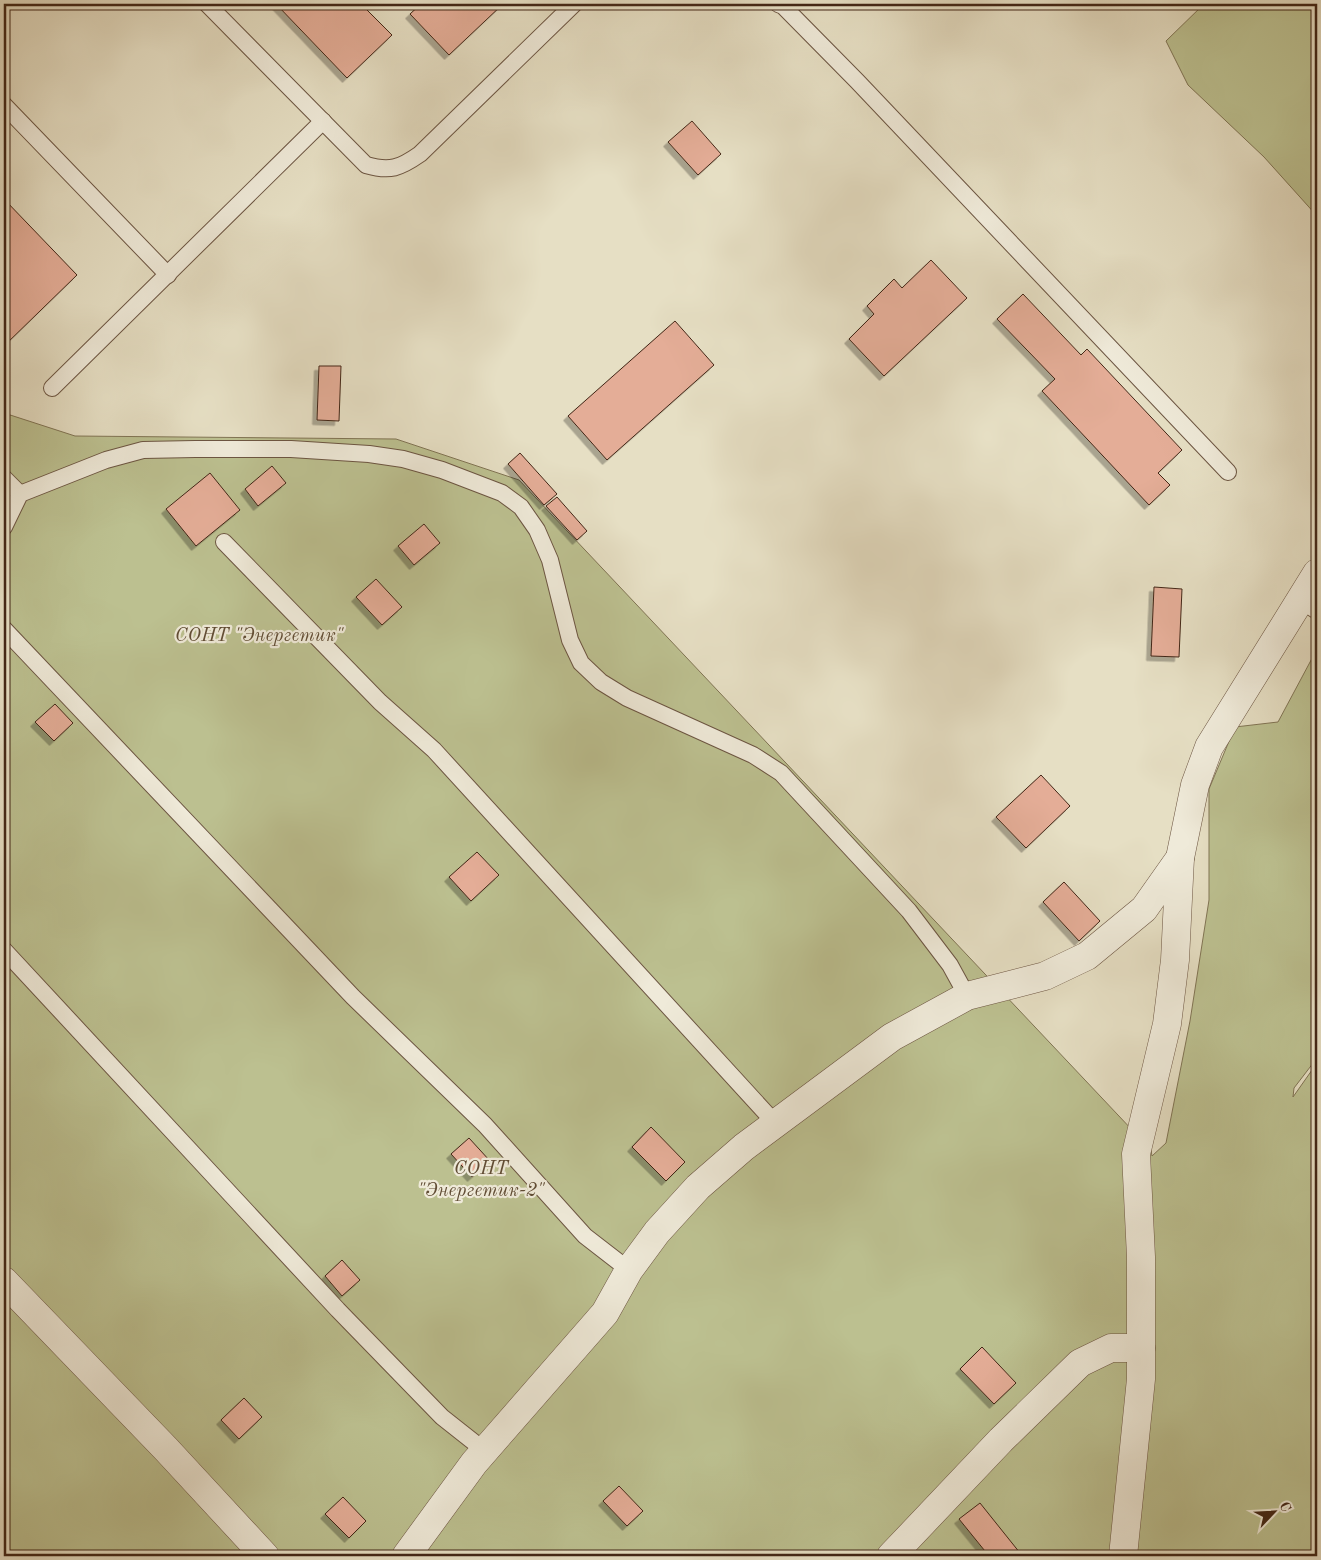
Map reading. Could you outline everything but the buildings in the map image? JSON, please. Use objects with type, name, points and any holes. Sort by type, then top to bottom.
[{"type":"street","points":[[1123,1556],[1141,1379],[1141,1257],[1136,1154],[1167,1024],[1175,960],[1180,858],[1196,785],[1209,746],[1309,606],[1317,572]]},
{"type":"street","points":[[406,1556],[485,1451],[605,1313],[629,1270],[657,1232],[698,1187],[744,1147],[892,1037],[967,996],[1045,976],[1087,956],[1144,909],[1180,858]]},
{"type":"street","points":[[4,1281],[166,1449],[265,1556]]},
{"type":"street","points":[[891,1556],[1001,1440],[1080,1363],[1111,1348],[1141,1348]]},
{"type":"lane","points":[[207,4],[366,165],[382,170],[403,166],[420,154],[574,4]]},
{"type":"lane","points":[[778,4],[783,6],[857,81],[1228,472]]},
{"type":"lane","points":[[4,105],[168,275]]},
{"type":"lane","points":[[52,388],[323,121]]},
{"type":"lane","points":[[4,527],[20,494],[115,457],[143,450],[291,449],[386,456],[442,470],[502,492],[521,507],[537,530],[550,560],[570,640],[581,664],[601,682],[626,698],[753,755],[781,773],[909,911],[950,965],[967,996]]},
{"type":"lane","points":[[4,478],[20,494]]},
{"type":"lane","points":[[224,542],[380,702],[434,750],[776,1124]]},
{"type":"lane","points":[[4,629],[353,997],[485,1125],[585,1236],[629,1270]]},
{"type":"lane","points":[[4,950],[338,1310],[442,1417],[485,1451]]},
{"type":"green space","points":[[1204,4],[1317,4],[1317,216],[1264,157],[1188,85],[1166,41]]},
{"type":"green space","name":"СОНТ \"Энергетик-2\"","points":[[4,413],[75,436],[396,439],[519,480],[1151,1150],[1152,1156],[1166,1143],[1190,1021],[1209,900],[1209,789],[1235,727],[1278,722],[1317,649],[1317,1058],[1294,1088],[1293,1097],[1317,1063],[1317,1556],[4,1556]]},
{"type":"park label","name":"СОНТ \"Энергетик\"","points":[[259,634]]}]
